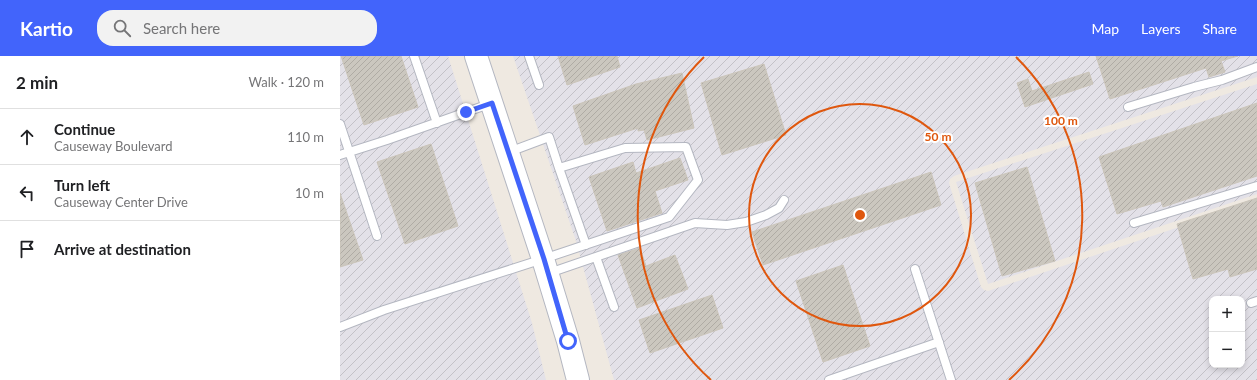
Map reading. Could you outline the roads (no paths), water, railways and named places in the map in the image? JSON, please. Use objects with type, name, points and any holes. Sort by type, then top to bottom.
[{"type":"main road","points":[[476,56],[546,266],[578,380]]},
{"type":"lane","points":[[414,56],[437,123]]},
{"type":"lane","points":[[529,56],[539,85]]},
{"type":"lane","points":[[1128,107],[1222,80],[1257,67]]},
{"type":"lane","points":[[340,155],[492,103]]},
{"type":"lane","points":[[340,124],[377,236]]},
{"type":"lane","points":[[508,153],[549,137],[558,168],[586,245]]},
{"type":"lane","points":[[546,266],[586,245],[669,217],[698,180],[686,147],[625,148],[558,168]]},
{"type":"lane","points":[[1134,223],[1257,186]]},
{"type":"lane","points":[[340,327],[384,310],[546,266],[596,257],[694,223],[727,224],[746,222],[766,215],[779,208],[784,200]]},
{"type":"lane","points":[[596,257],[614,307]]},
{"type":"lane","points":[[915,269],[951,380]]},
{"type":"lane","points":[[829,380],[938,342]]}]
